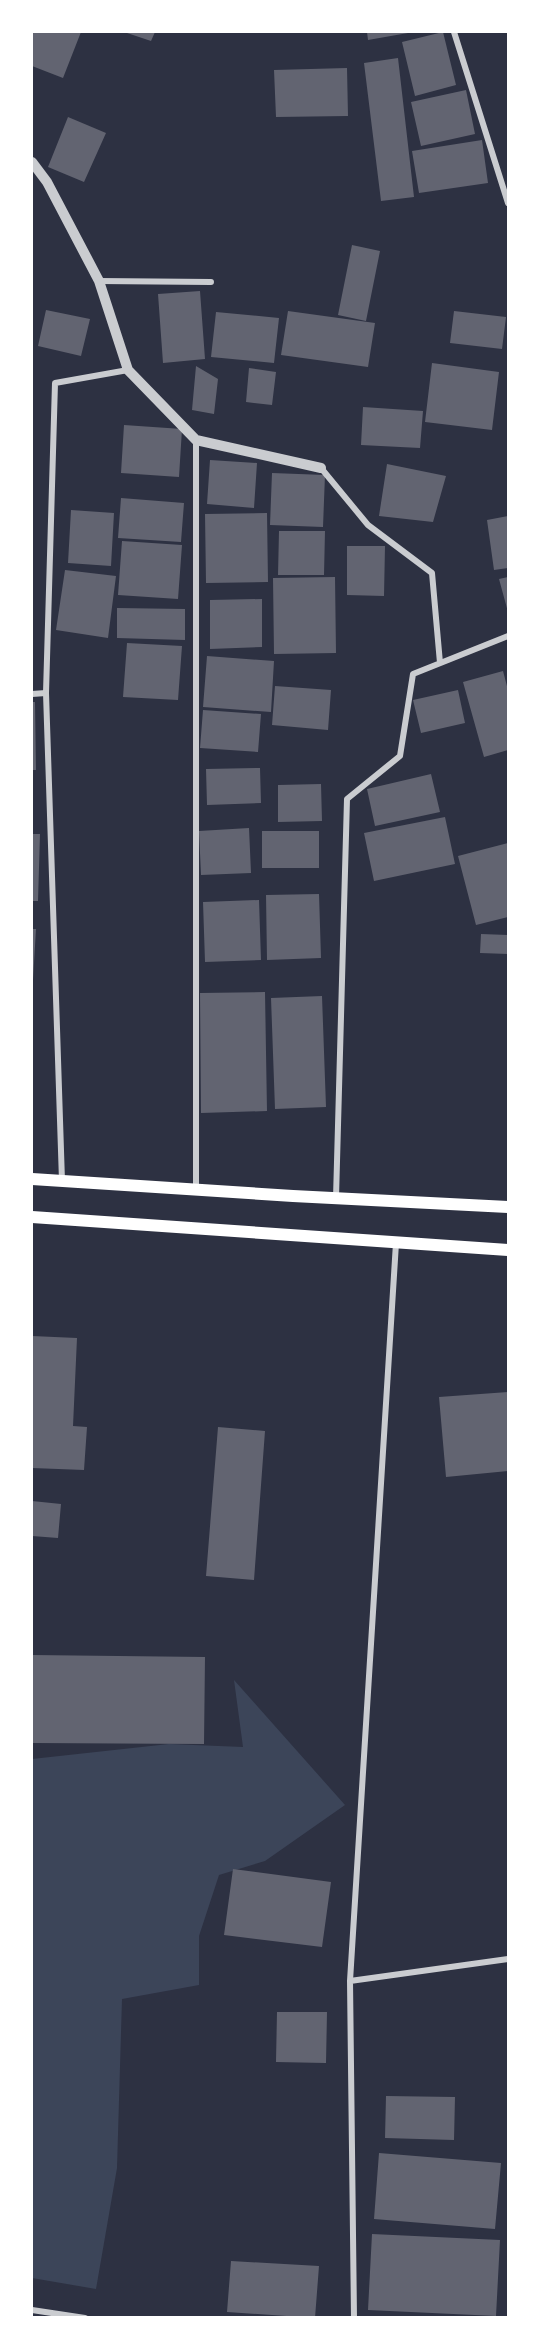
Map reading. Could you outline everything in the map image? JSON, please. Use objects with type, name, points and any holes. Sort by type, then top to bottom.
[{"type":"main road","points":[[32,1179],[508,1207]]},
{"type":"main road","points":[[32,1217],[508,1250]]},
{"type":"street","points":[[454,32],[508,203]]},
{"type":"street","points":[[32,162],[47,182],[99,281],[128,370],[196,440],[321,468],[368,525],[432,573],[440,663]]},
{"type":"street","points":[[99,281],[211,282]]},
{"type":"street","points":[[62,1181],[46,693],[55,383],[128,370]]},
{"type":"street","points":[[196,440],[196,1190]]},
{"type":"street","points":[[336,1198],[347,800],[400,756],[413,674],[508,636]]},
{"type":"street","points":[[32,693],[46,693]]},
{"type":"street","points":[[354,2318],[350,1981],[396,1243]]},
{"type":"street","points":[[350,1981],[508,1959]]},
{"type":"street","points":[[32,2310],[85,2318]]},
{"type":"shaded area","points":[[234,1680],[345,1805],[265,1861],[219,1875],[199,1936],[199,1985],[122,1999],[117,2168],[96,2289],[32,2278],[32,1759],[169,1744],[243,1747]]},
{"type":"building","points":[[32,32],[81,32],[63,78],[32,66]]},
{"type":"building","points":[[124,32],[155,32],[151,41]]},
{"type":"building","points":[[367,32],[408,32],[408,33],[368,40]]},
{"type":"building","points":[[443,32],[456,85],[415,96],[402,42]]},
{"type":"building","points":[[398,58],[414,197],[381,201],[364,63]]},
{"type":"building","points":[[347,68],[348,116],[276,117],[274,70]]},
{"type":"building","points":[[466,90],[475,134],[421,146],[411,102]]},
{"type":"building","points":[[68,117],[106,133],[84,182],[48,167]]},
{"type":"building","points":[[482,140],[488,183],[419,193],[412,151]]},
{"type":"building","points":[[352,245],[380,251],[366,321],[338,315]]},
{"type":"building","points":[[200,291],[205,359],[163,363],[158,294]]},
{"type":"building","points":[[46,310],[90,319],[81,356],[38,346]]},
{"type":"building","points":[[288,311],[375,323],[368,367],[281,355]]},
{"type":"building","points":[[454,311],[506,317],[502,349],[450,343]]},
{"type":"building","points":[[216,312],[279,318],[274,363],[211,357]]},
{"type":"building","points":[[432,363],[499,372],[492,430],[425,422]]},
{"type":"building","points":[[196,366],[218,379],[214,414],[192,410]]},
{"type":"building","points":[[249,368],[276,372],[272,405],[246,402]]},
{"type":"building","points":[[363,407],[423,411],[420,448],[361,445]]},
{"type":"building","points":[[124,425],[182,429],[179,477],[121,473]]},
{"type":"building","points":[[210,460],[257,463],[254,508],[207,504]]},
{"type":"building","points":[[387,464],[446,476],[433,522],[379,516]]},
{"type":"building","points":[[272,473],[325,475],[323,527],[270,525]]},
{"type":"building","points":[[121,498],[184,503],[181,542],[118,538]]},
{"type":"building","points":[[71,510],[114,513],[111,566],[68,563]]},
{"type":"building","points":[[267,513],[268,582],[206,583],[205,514]]},
{"type":"building","points":[[508,516],[508,568],[494,570],[487,520]]},
{"type":"building","points":[[279,531],[325,531],[324,575],[278,575]]},
{"type":"building","points":[[122,541],[182,545],[178,599],[118,595]]},
{"type":"building","points":[[347,546],[385,546],[384,596],[347,595]]},
{"type":"building","points":[[65,570],[116,576],[108,638],[56,630]]},
{"type":"building","points":[[335,577],[336,653],[274,654],[273,578]]},
{"type":"building","points":[[508,577],[508,612],[499,579]]},
{"type":"building","points":[[262,599],[262,647],[210,649],[210,600]]},
{"type":"building","points":[[117,608],[185,609],[185,640],[117,638]]},
{"type":"building","points":[[127,643],[182,646],[178,700],[123,697]]},
{"type":"building","points":[[207,656],[274,661],[271,712],[203,707]]},
{"type":"building","points":[[503,671],[508,690],[508,750],[484,757],[463,682]]},
{"type":"building","points":[[275,686],[331,690],[328,730],[272,725]]},
{"type":"building","points":[[458,690],[465,723],[421,733],[413,700]]},
{"type":"building","points":[[32,702],[35,702],[36,770],[32,770]]},
{"type":"building","points":[[203,710],[261,714],[258,752],[200,748]]},
{"type":"building","points":[[260,768],[261,803],[207,805],[206,769]]},
{"type":"building","points":[[431,774],[440,812],[375,826],[367,789]]},
{"type":"building","points":[[321,784],[322,821],[278,822],[278,785]]},
{"type":"building","points":[[445,817],[455,864],[374,881],[364,833]]},
{"type":"building","points":[[249,828],[251,873],[201,875],[199,831]]},
{"type":"building","points":[[262,831],[319,831],[319,868],[262,868]]},
{"type":"building","points":[[32,834],[40,834],[38,901],[32,901]]},
{"type":"building","points":[[508,843],[508,917],[476,925],[458,856]]},
{"type":"building","points":[[319,894],[321,958],[267,960],[266,895]]},
{"type":"building","points":[[259,900],[261,960],[205,962],[203,902]]},
{"type":"building","points":[[32,929],[36,929],[33,980],[32,980]]},
{"type":"building","points":[[481,934],[508,935],[508,954],[480,953]]},
{"type":"building","points":[[265,992],[267,1111],[201,1113],[200,993]]},
{"type":"building","points":[[322,996],[326,1107],[275,1109],[271,998]]},
{"type":"building","points":[[32,1336],[77,1338],[73,1426],[87,1427],[84,1470],[32,1468]]},
{"type":"building","points":[[508,1392],[508,1471],[446,1477],[439,1397]]},
{"type":"building","points":[[218,1427],[265,1431],[254,1580],[206,1576]]},
{"type":"building","points":[[32,1501],[61,1504],[58,1538],[32,1536]]},
{"type":"building","points":[[32,1655],[205,1657],[204,1744],[32,1743]]},
{"type":"building","points":[[233,1869],[331,1882],[322,1947],[224,1935]]},
{"type":"building","points":[[277,2012],[327,2012],[326,2063],[276,2062]]},
{"type":"building","points":[[386,2096],[455,2097],[454,2140],[385,2138]]},
{"type":"building","points":[[379,2153],[501,2163],[495,2229],[374,2219]]},
{"type":"building","points":[[372,2234],[500,2240],[496,2316],[368,2310]]},
{"type":"building","points":[[231,2261],[319,2266],[315,2318],[227,2312]]}]
